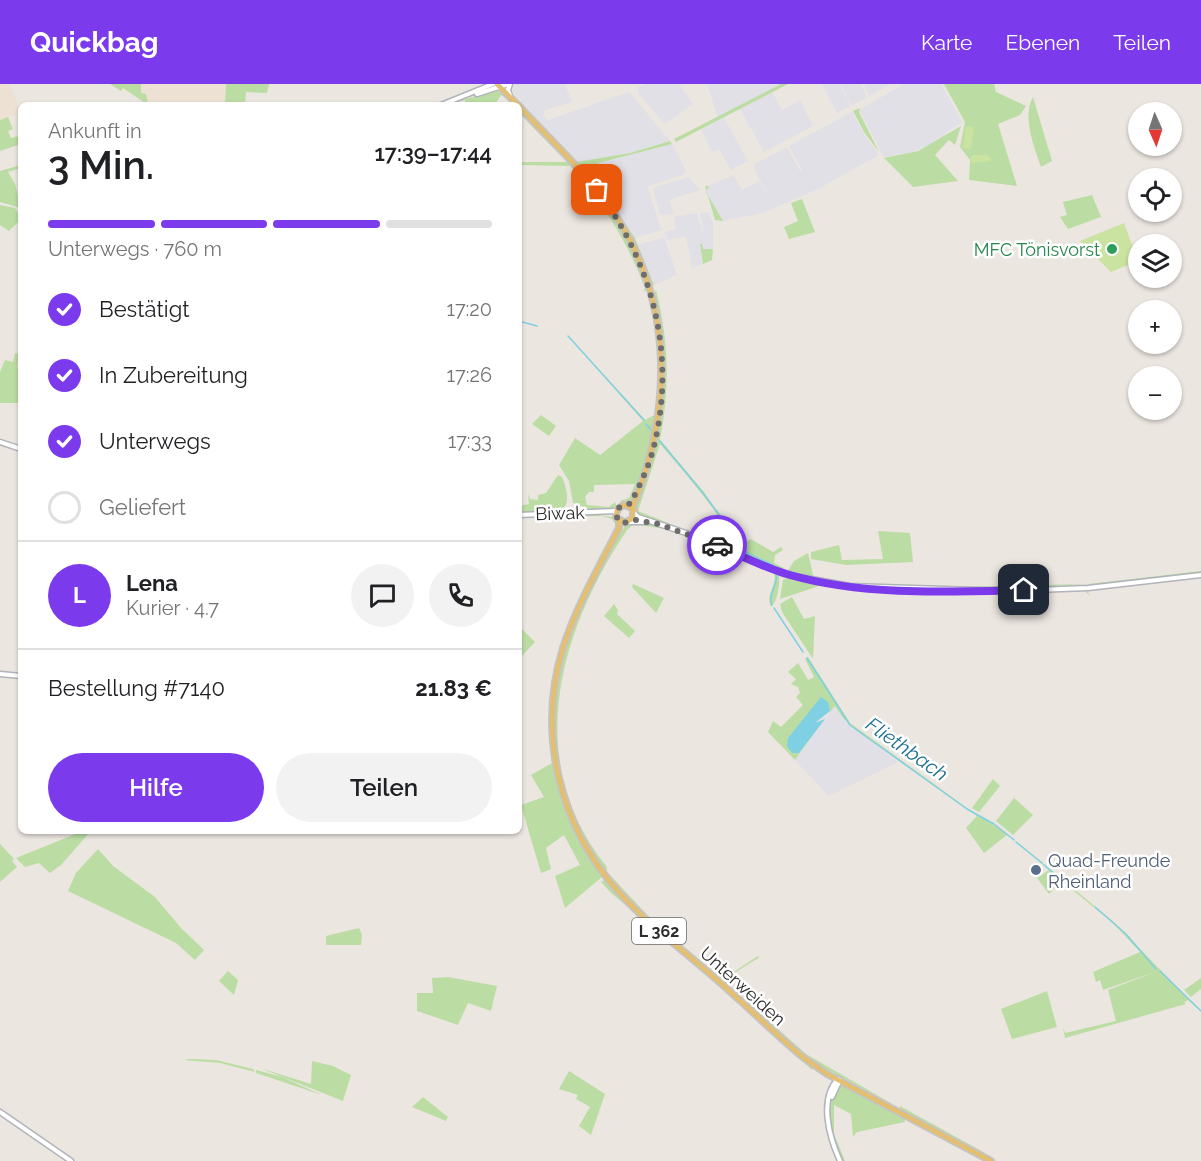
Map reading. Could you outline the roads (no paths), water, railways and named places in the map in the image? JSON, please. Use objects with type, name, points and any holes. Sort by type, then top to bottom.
[{"type":"main road","points":[[497,85],[515,102]]},
{"type":"main road","points":[[522,110],[605,201],[629,238],[645,275],[660,332],[662,383],[657,431],[634,512],[629,522],[618,519],[616,511],[620,506],[628,506],[634,512]]},
{"type":"main road","points":[[628,506],[645,474]]},
{"type":"main road","name":"L 362","points":[[599,568],[619,527],[618,519]]},
{"type":"main road","name":"L 362","points":[[599,568],[629,522]]},
{"type":"main road","name":"Unterweiden","points":[[599,568],[568,633],[554,688],[552,720],[556,764],[566,803],[577,831],[601,870],[636,910],[794,1050],[827,1074],[991,1161]]},
{"type":"street","points":[[449,102],[497,85],[509,84],[508,90],[511,97]]},
{"type":"street","points":[[469,95],[497,85]]},
{"type":"street","points":[[0,442],[18,448]]},
{"type":"street","name":"Biwak","points":[[522,515],[616,511]]},
{"type":"street","points":[[634,512],[762,566],[817,581],[864,587],[940,591],[1088,588],[1201,575]]},
{"type":"street","name":"Biwak","points":[[600,513],[618,519]]},
{"type":"street","points":[[629,522],[658,524]]},
{"type":"street","points":[[0,674],[18,676]]},
{"type":"street","points":[[827,1074],[832,1087],[828,1109],[830,1134],[840,1161]]},
{"type":"street","points":[[832,1087],[839,1080]]},
{"type":"street","points":[[828,1109],[839,1080]]},
{"type":"street","points":[[0,1112],[71,1161]]},
{"type":"water","points":[[821,697],[828,702],[830,711],[815,723],[825,719],[799,753],[792,753],[787,746],[788,738]]},
{"type":"waterway","name":"Fliethbach","points":[[522,322],[537,326]]},
{"type":"waterway","name":"Fliethbach","points":[[568,336],[644,420]]},
{"type":"waterway","name":"Fliethbach","points":[[646,424],[653,432]]},
{"type":"waterway","name":"Fliethbach","points":[[660,441],[730,529],[741,550],[773,565]]},
{"type":"waterway","name":"Fliethbach","points":[[772,605],[771,597],[776,582],[776,573]]},
{"type":"waterway","name":"Fliethbach","points":[[774,608],[803,652]]},
{"type":"waterway","name":"Fliethbach","points":[[807,658],[850,725],[1014,840]]},
{"type":"waterway","name":"Fliethbach","points":[[1016,842],[1042,863]]},
{"type":"waterway","name":"Fliethbach","points":[[1044,865],[1066,883]]},
{"type":"waterway","name":"Fliethbach","points":[[1095,907],[1126,934],[1156,969]]},
{"type":"waterway","name":"Fliethbach","points":[[1160,971],[1201,1011]]},
{"type":"place","name":"MFC Tönisvorst","points":[[1112,249]]},
{"type":"place","name":"Quad-Freunde Rheinland","points":[[1036,870]]}]
